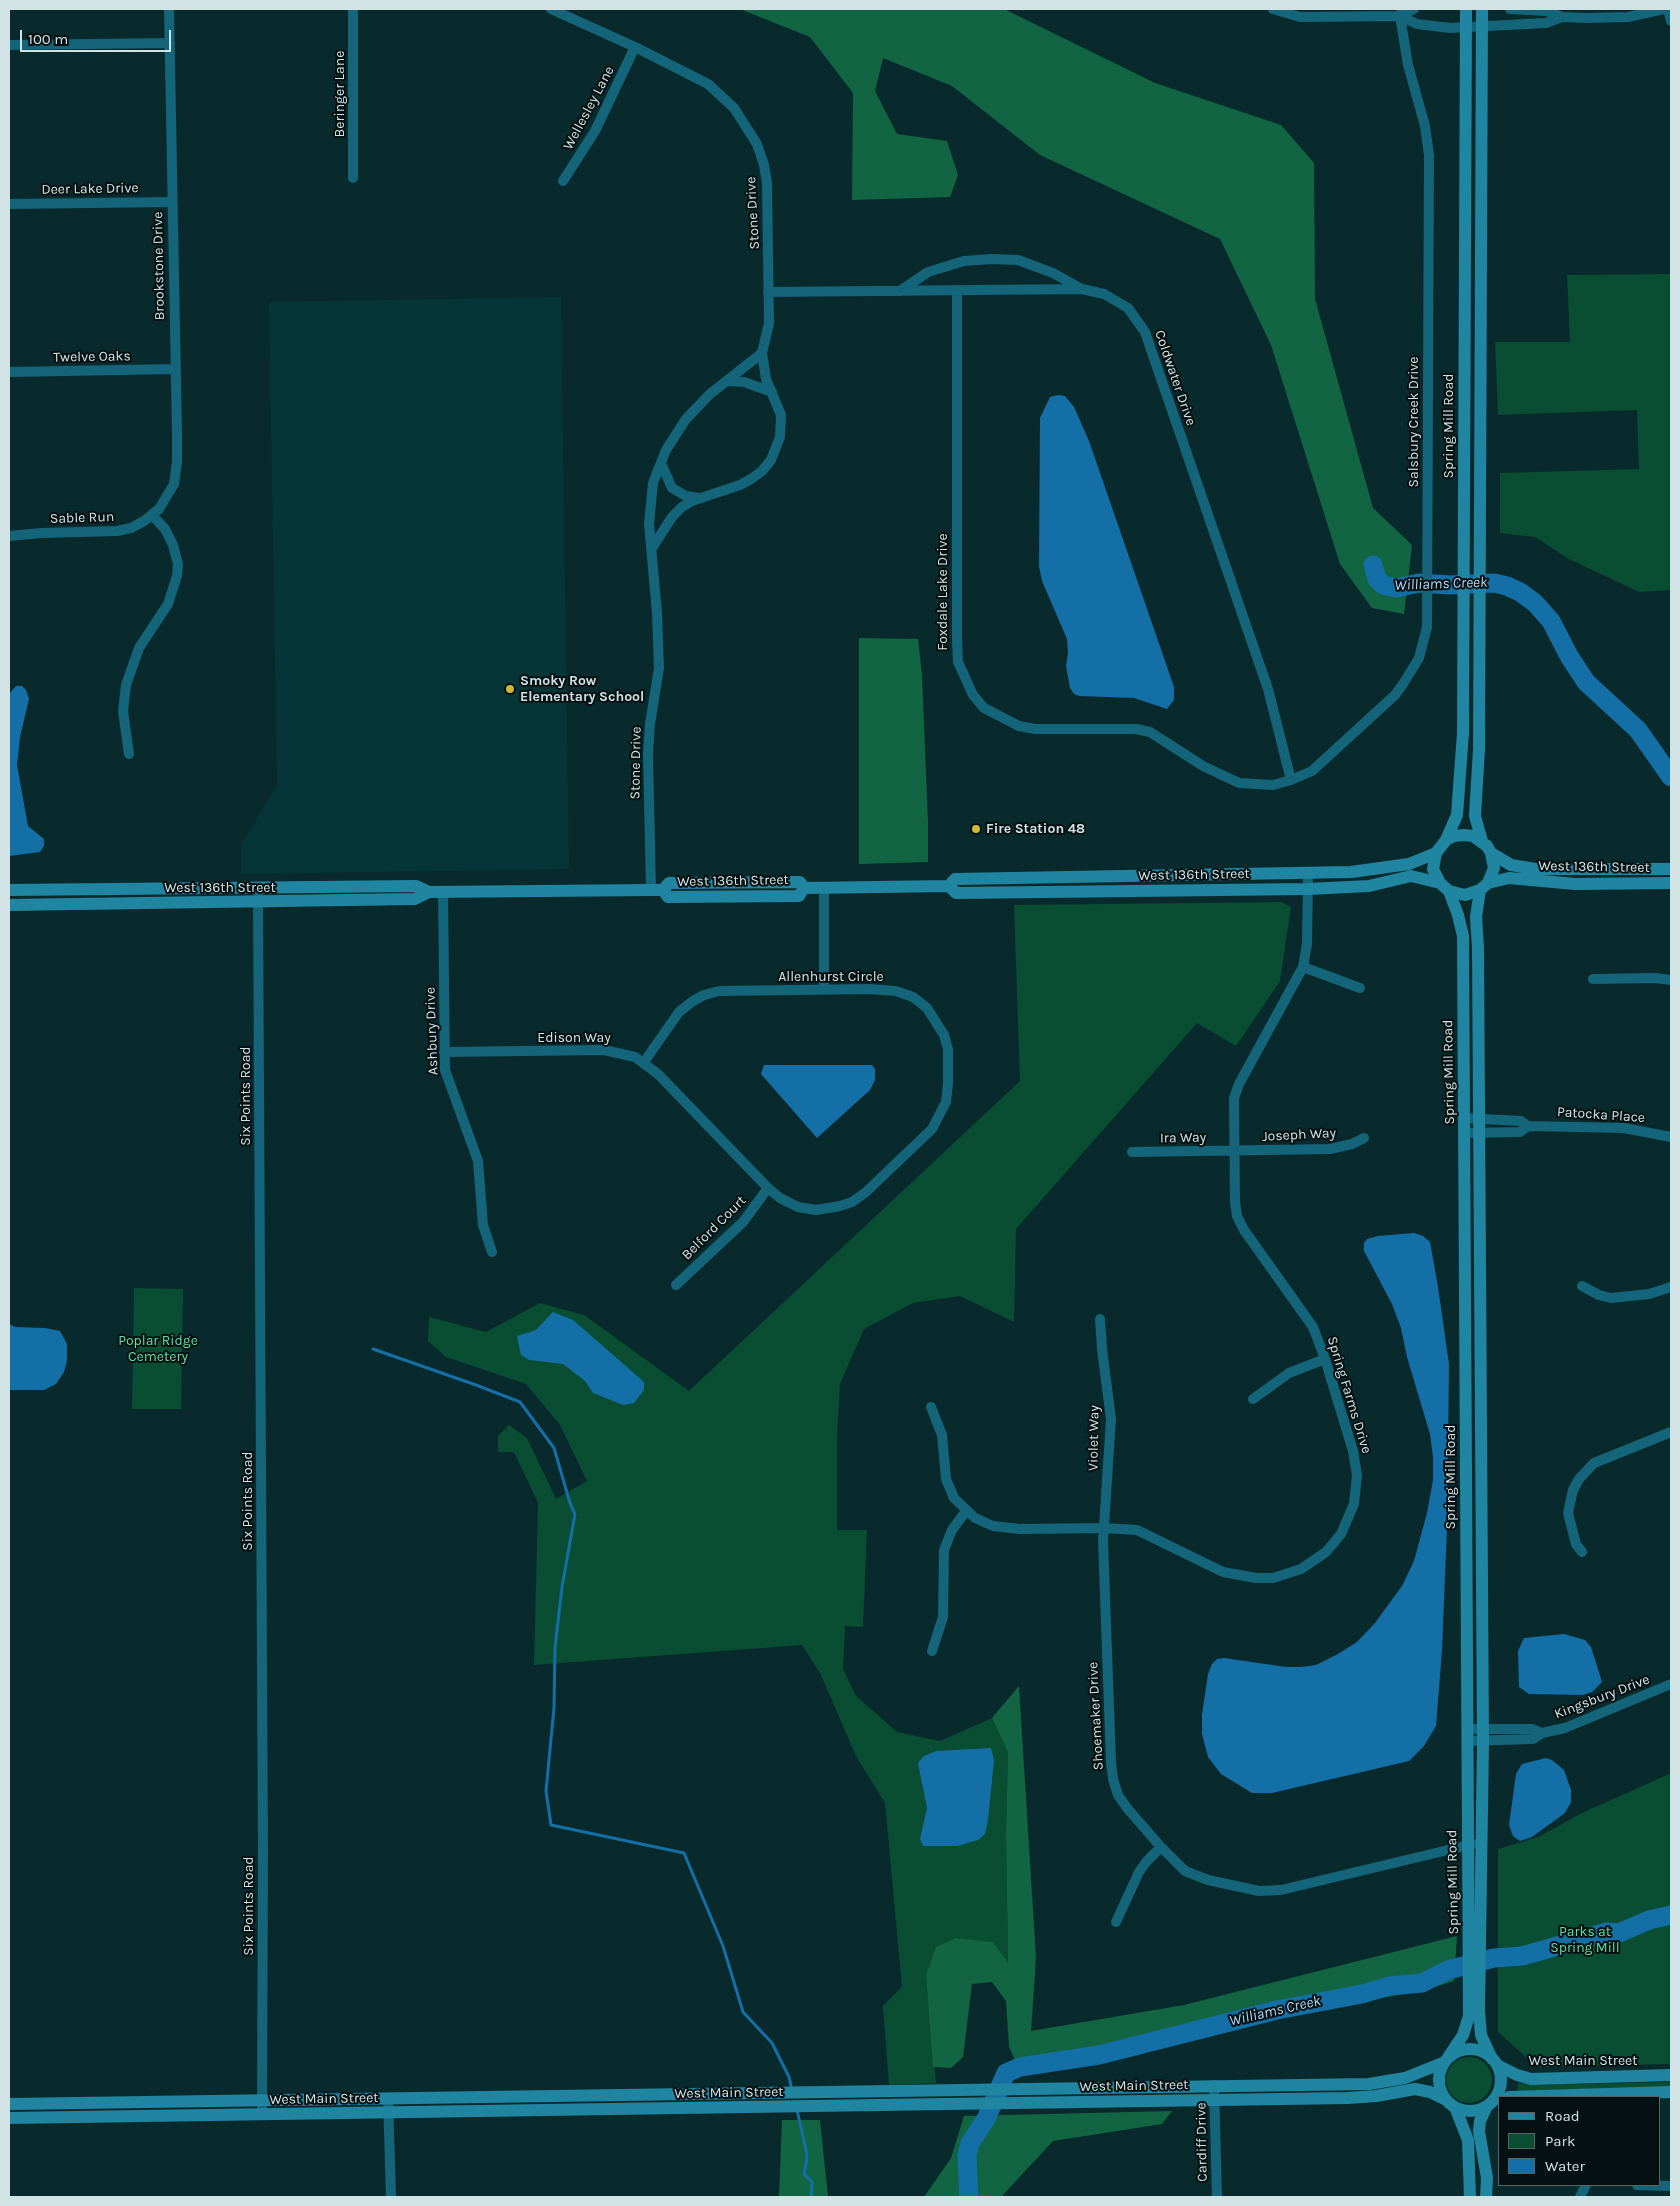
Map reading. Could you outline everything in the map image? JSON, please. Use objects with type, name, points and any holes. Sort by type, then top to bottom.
[{"type":"street","name":"Brookstone Drive","points":[[152,515],[169,495],[176,474],[169,9]]},
{"type":"street","name":"Beringer Lane","points":[[353,9],[353,178]]},
{"type":"street","points":[[1273,9],[1300,17],[1401,13],[1414,9]]},
{"type":"street","name":"Spring Mill Road","points":[[1466,9],[1473,27],[1478,571],[1478,749],[1475,816],[1482,841]]},
{"type":"street","name":"Spring Mill Road","points":[[1446,840],[1458,812],[1458,784],[1463,743],[1463,572],[1473,27],[1482,9]]},
{"type":"street","points":[[1510,9],[1547,12],[1562,17]]},
{"type":"street","points":[[1401,13],[1417,24],[1450,28],[1546,23],[1562,17],[1586,14],[1628,17],[1664,9]]},
{"type":"street","points":[[1668,9],[1671,22]]},
{"type":"street","name":"Stone Drive","points":[[555,10],[635,47],[708,84],[734,108],[758,144],[767,183],[768,334],[762,353],[766,379],[779,409],[782,426],[776,448],[770,460],[751,479],[727,491],[692,501],[672,517],[652,548]]},
{"type":"street","name":"Salsbury Creek Drive","points":[[1291,780],[1312,770],[1325,760],[1404,684],[1412,672],[1424,643],[1427,627],[1429,155],[1425,126],[1408,65],[1401,13]]},
{"type":"street","points":[[9,45],[170,43]]},
{"type":"street","name":"Wellesley Lane","points":[[563,181],[595,131],[635,47]]},
{"type":"street","name":"Deer Lake Drive","points":[[9,204],[172,202]]},
{"type":"street","points":[[899,291],[928,272],[964,261],[992,259],[1018,260],[1053,273],[1082,289]]},
{"type":"street","name":"Coldwater Drive","points":[[768,292],[1082,289],[1104,294],[1128,308],[1145,332],[1268,689],[1291,780]]},
{"type":"street","name":"Foxdale Lake Drive","points":[[957,291],[957,640],[958,662],[973,695],[984,708],[1019,726],[1035,728],[1136,728],[1161,737],[1203,766],[1239,784],[1273,785],[1291,780]]},
{"type":"street","name":"Stone Drive","points":[[657,890],[648,753],[658,668],[649,524],[650,500],[666,450],[686,419],[696,407],[762,353]]},
{"type":"street","name":"Twelve Oaks","points":[[9,372],[175,369]]},
{"type":"street","points":[[727,381],[744,382],[772,392]]},
{"type":"street","points":[[661,463],[672,488],[686,496],[700,499]]},
{"type":"street","points":[[129,754],[123,711],[126,685],[140,648],[168,604],[177,576],[178,564],[173,545],[164,529],[152,515]]},
{"type":"street","name":"Sable Run","points":[[9,536],[117,531],[131,528],[152,515]]},
{"type":"street","points":[[1464,835],[1482,841],[1491,853],[1494,868],[1484,886],[1465,895],[1444,887],[1434,869],[1436,853],[1446,840],[1454,836],[1464,835]]},
{"type":"street","name":"West 136th Street","points":[[949,886],[955,878],[1351,872],[1409,864],[1436,853]]},
{"type":"street","name":"West 136th Street","points":[[1491,853],[1511,865],[1535,869],[1671,869]]},
{"type":"street","name":"Spring Farms Drive","points":[[931,1407],[942,1435],[946,1479],[954,1498],[966,1511],[984,1523],[1005,1528],[1137,1530],[1223,1572],[1239,1576],[1273,1578],[1290,1574],[1315,1561],[1334,1544],[1347,1524],[1354,1504],[1357,1475],[1353,1451],[1325,1359],[1313,1327],[1244,1230],[1237,1216],[1235,1202],[1234,1098],[1239,1084],[1304,967],[1307,944],[1308,874]]},
{"type":"street","name":"West 136th Street","points":[[9,890],[416,886],[429,892],[657,890],[669,883],[800,882],[804,888],[949,886],[956,893],[1308,889],[1369,886],[1411,876],[1444,887]]},
{"type":"street","name":"West 136th Street","points":[[1484,886],[1509,878],[1569,884],[1671,882]]},
{"type":"street","name":"Spring Mill Road","points":[[1474,1940],[1483,1842],[1478,948],[1476,916],[1484,886]]},
{"type":"street","name":"Spring Mill Road","points":[[1444,887],[1458,915],[1462,936],[1468,1846],[1474,1940],[1474,1982],[1481,2031],[1495,2062]]},
{"type":"street","name":"Six Points Road","points":[[258,888],[263,1851],[262,2114]]},
{"type":"street","points":[[824,888],[824,989]]},
{"type":"street","name":"West 136th Street","points":[[9,905],[258,903],[415,899],[429,892]]},
{"type":"street","name":"Ashbury Drive","points":[[443,892],[444,1052],[448,1082],[478,1161],[483,1225],[492,1252]]},
{"type":"street","points":[[1304,967],[1360,988]]},
{"type":"street","points":[[1592,979],[1655,978],[1671,980]]},
{"type":"street","name":"Allenhurst Circle","points":[[644,1062],[679,1012],[692,1000],[719,991],[824,989],[896,991],[913,998],[926,1008],[938,1022],[948,1049],[946,1102],[932,1129],[866,1192],[852,1202],[827,1210],[816,1210],[798,1207],[780,1198],[768,1188]]},
{"type":"street","name":"Edison Way","points":[[444,1052],[604,1050],[620,1052],[644,1062],[658,1074],[768,1188]]},
{"type":"street","name":"Patocka Place","points":[[1464,1118],[1521,1121],[1528,1126],[1624,1128],[1671,1137]]},
{"type":"street","name":"Patocka Place","points":[[1464,1132],[1520,1132],[1528,1126]]},
{"type":"street","name":"Joseph Way","points":[[1234,1151],[1330,1149],[1352,1144],[1364,1138]]},
{"type":"street","name":"Ira Way","points":[[1132,1152],[1234,1151]]},
{"type":"street","name":"Belford Court","points":[[676,1284],[743,1222],[768,1188]]},
{"type":"street","points":[[1582,1286],[1599,1295],[1611,1298],[1649,1294],[1671,1287]]},
{"type":"street","name":"Violet Way","points":[[1100,1319],[1111,1419],[1103,1528]]},
{"type":"street","points":[[1253,1399],[1289,1373],[1325,1359]]},
{"type":"street","points":[[1582,1552],[1576,1544],[1568,1512],[1573,1490],[1579,1479],[1594,1463],[1671,1432]]},
{"type":"street","points":[[932,1651],[943,1617],[944,1550],[952,1530],[966,1511]]},
{"type":"street","name":"Shoemaker Drive","points":[[1103,1528],[1103,1598],[1113,1779],[1118,1795],[1127,1808],[1177,1864],[1194,1875],[1231,1886],[1266,1891],[1281,1890],[1483,1842]]},
{"type":"street","name":"Kingsbury Drive","points":[[1467,1735],[1483,1742],[1532,1740],[1542,1733],[1565,1728],[1671,1684]]},
{"type":"street","name":"Kingsbury Drive","points":[[1467,1735],[1483,1728],[1532,1729],[1542,1733]]},
{"type":"street","points":[[1116,1922],[1146,1862],[1161,1848]]},
{"type":"street","name":"Spring Mill Road","points":[[1446,2061],[1467,2026],[1474,1982]]},
{"type":"street","points":[[1470,2197],[1468,2140],[1451,2104],[1441,2092],[1439,2082],[1440,2071],[1446,2061],[1462,2050],[1470,2049],[1478,2050],[1495,2062],[1501,2076],[1500,2087],[1480,2121],[1479,2131],[1487,2178],[1486,2197]]},
{"type":"street","name":"West Main Street","points":[[9,2104],[1387,2082],[1414,2076],[1446,2061]]},
{"type":"street","name":"West Main Street","points":[[1495,2062],[1517,2075],[1531,2079],[1671,2076]]},
{"type":"street","name":"Cardiff Drive","points":[[1214,2085],[1217,2197]]},
{"type":"street","name":"West Main Street","points":[[9,2118],[780,2108],[1348,2098],[1420,2089],[1451,2104]]},
{"type":"street","points":[[1562,2096],[1671,2092]]},
{"type":"street","points":[[388,2098],[391,2197]]},
{"type":"street","points":[[1451,2104],[1474,2111],[1492,2103]]},
{"type":"shaded area","points":[[561,297],[569,869],[241,874],[241,845],[277,785],[269,302]]},
{"type":"green space","points":[[740,9],[1004,9],[1155,83],[1281,125],[1314,163],[1315,299],[1373,508],[1412,545],[1404,614],[1372,608],[1340,564],[1271,345],[1220,239],[1040,155],[952,86],[883,58],[875,91],[897,134],[947,141],[958,175],[950,197],[852,200],[853,93],[810,37]]},
{"type":"green space","points":[[1671,274],[1671,590],[1639,592],[1569,559],[1535,537],[1500,533],[1500,473],[1639,469],[1637,410],[1498,415],[1495,342],[1570,342],[1567,275]]},
{"type":"green space","points":[[859,638],[918,639],[922,675],[928,862],[859,864]]},
{"type":"green space","points":[[1281,902],[1291,907],[1280,981],[1236,1046],[1197,1023],[1016,1229],[1014,1322],[960,1296],[913,1303],[864,1329],[840,1384],[837,1434],[837,1530],[867,1530],[863,1627],[845,1626],[843,1669],[856,1696],[897,1732],[940,1741],[992,1718],[1008,1753],[1006,1832],[1008,1964],[926,1975],[936,2083],[889,2085],[883,2006],[902,1987],[885,1803],[856,1756],[821,1675],[802,1645],[534,1665],[538,1503],[514,1452],[498,1452],[498,1436],[509,1425],[527,1438],[556,1499],[587,1481],[560,1425],[526,1384],[446,1357],[428,1341],[429,1317],[486,1332],[540,1303],[584,1315],[689,1391],[1020,1081],[1014,905]]},
{"type":"green space","name":"Poplar Ridge Cemetery","points":[[134,1288],[183,1289],[181,1409],[132,1409]]},
{"type":"green space","points":[[1019,1686],[1036,1958],[1031,2031],[1184,2005],[1457,1936],[1454,1981],[1422,1991],[1310,2010],[1094,2064],[1027,2073],[1014,2058],[1009,2047],[1006,2001],[992,1982],[972,1984],[963,2057],[951,2068],[933,2067],[926,1975],[936,1947],[956,1938],[993,1942],[1008,1963],[1006,1832],[1008,1753],[992,1718]]},
{"type":"green space","name":"Parks at Spring Mill","points":[[1671,1773],[1671,2064],[1537,2067],[1498,2032],[1498,1849],[1538,1837],[1582,1813]]},
{"type":"green space","points":[[1469,2057],[1482,2061],[1488,2067],[1492,2080],[1488,2093],[1482,2099],[1469,2103],[1456,2099],[1450,2093],[1446,2080],[1450,2067],[1456,2061]]},
{"type":"green space","points":[[1671,2082],[1671,2087],[1518,2091],[1518,2083],[1533,2085]]},
{"type":"green space","points":[[1172,2111],[1162,2124],[1053,2141],[1001,2197],[924,2197],[951,2158],[964,2116]]},
{"type":"green space","points":[[782,2120],[820,2120],[828,2197],[779,2197]]},
{"type":"water","points":[[1065,396],[1074,407],[1089,441],[1174,687],[1174,700],[1167,709],[1134,698],[1079,696],[1074,694],[1070,688],[1066,666],[1068,653],[1067,639],[1042,581],[1039,566],[1040,418],[1050,397]]},
{"type":"water","points":[[16,686],[22,686],[26,690],[29,699],[20,737],[17,765],[28,826],[44,839],[44,846],[40,852],[9,856],[9,694]]},
{"type":"water","points":[[764,1065],[872,1065],[875,1069],[875,1080],[870,1090],[817,1138],[761,1074]]},
{"type":"water","points":[[1414,1233],[1423,1236],[1430,1242],[1449,1364],[1447,1527],[1442,1650],[1436,1726],[1424,1746],[1409,1761],[1272,1793],[1252,1793],[1221,1774],[1208,1757],[1202,1734],[1202,1715],[1208,1674],[1212,1664],[1217,1659],[1224,1658],[1286,1667],[1301,1667],[1316,1665],[1338,1654],[1357,1642],[1375,1623],[1402,1586],[1414,1561],[1427,1513],[1433,1480],[1430,1434],[1407,1357],[1401,1328],[1392,1304],[1364,1251],[1364,1243],[1367,1239],[1378,1236]]},
{"type":"water","points":[[553,1312],[573,1320],[644,1382],[644,1390],[634,1403],[623,1405],[593,1393],[585,1381],[563,1364],[529,1360],[521,1355],[517,1336],[536,1330]]},
{"type":"water","points":[[9,1324],[15,1327],[45,1328],[60,1331],[67,1344],[67,1360],[64,1372],[56,1384],[44,1390],[9,1390]]},
{"type":"water","points":[[1564,1634],[1585,1640],[1591,1647],[1602,1682],[1592,1692],[1583,1695],[1529,1694],[1519,1687],[1518,1651],[1524,1638]]},
{"type":"water","points":[[991,1748],[994,1760],[985,1834],[978,1840],[957,1846],[923,1846],[920,1839],[927,1808],[918,1763],[924,1756],[936,1751]]},
{"type":"water","points":[[1546,1758],[1552,1760],[1564,1770],[1571,1790],[1571,1802],[1565,1813],[1532,1837],[1520,1841],[1513,1836],[1509,1825],[1516,1774],[1522,1764]]},
{"type":"waterway","name":"Williams Creek","points":[[1373,565],[1377,579],[1383,585],[1396,588],[1419,583],[1450,585],[1494,583],[1520,592],[1535,603],[1551,621],[1569,656],[1586,682],[1638,730],[1671,777]]},
{"type":"waterway","points":[[373,1349],[520,1402],[554,1448],[575,1514],[562,1587],[555,1648],[554,1708],[546,1791],[551,1825],[684,1853],[723,1946],[743,2012],[772,2043],[789,2077],[792,2090]]},
{"type":"waterway","name":"Williams Creek","points":[[969,2197],[967,2156],[970,2143],[986,2119],[1006,2073],[1020,2067],[1099,2055],[1277,2010],[1362,1994],[1389,1986],[1422,1983],[1448,1970],[1494,1958],[1522,1956],[1607,1932],[1619,1933],[1649,1920],[1671,1915]]},
{"type":"waterway","points":[[797,2110],[807,2159],[804,2174],[812,2182],[811,2197]]},
{"type":"place","name":"Smoky Row Elementary School","points":[[510,689]]},
{"type":"place","name":"Fire Station 48","points":[[976,829]]}]
